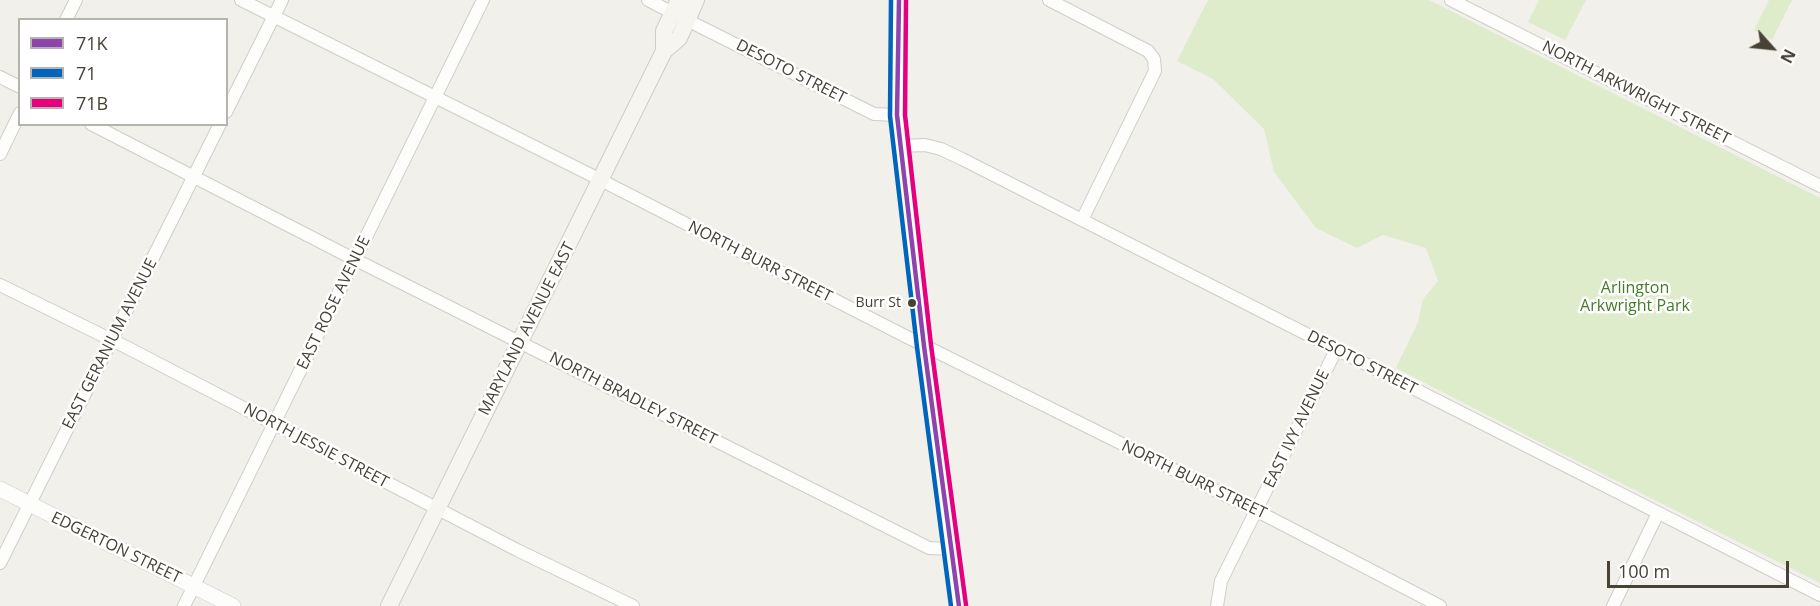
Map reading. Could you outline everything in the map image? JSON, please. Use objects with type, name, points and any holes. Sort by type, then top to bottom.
[{"type":"main road","name":"MARYLAND AVENUE EAST","points":[[389,606],[664,51],[664,31],[680,11],[696,0]]},
{"type":"street","points":[[67,18],[76,0]]},
{"type":"street","name":"NORTH BURR STREET","points":[[241,0],[601,180],[924,346],[1257,511],[1440,606]]},
{"type":"street","points":[[228,107],[282,0]]},
{"type":"street","name":"EAST ROSE AVENUE","points":[[184,606],[483,0]]},
{"type":"street","name":"DESOTO STREET","points":[[648,0],[680,11],[874,114],[897,116]]},
{"type":"street","points":[[899,0],[897,116],[924,346],[959,606]]},
{"type":"street","points":[[1049,0],[1148,51],[1154,59],[1155,71],[1082,220]]},
{"type":"street","name":"NORTH ARKWRIGHT STREET","points":[[1451,0],[1820,186]]},
{"type":"street","points":[[0,77],[18,86]]},
{"type":"street","points":[[0,154],[18,117]]},
{"type":"street","name":"NORTH BRADLEY STREET","points":[[95,126],[355,260],[929,548],[952,549]]},
{"type":"street","name":"EAST GERANIUM AVENUE","points":[[0,563],[219,126]]},
{"type":"street","name":"DESOTO STREET","points":[[900,146],[925,145],[941,149],[1820,595]]},
{"type":"street","name":"NORTH JESSIE STREET","points":[[0,285],[274,423],[437,509],[633,606]]},
{"type":"street","name":"EAST IVY AVENUE","points":[[1216,606],[1221,581],[1336,350]]},
{"type":"street","name":"EDGERTON STREET","points":[[0,489],[233,606]]},
{"type":"street","points":[[1613,606],[1658,513]]},
{"type":"green space","name":"Arlington Arkwright Park","points":[[1208,0],[1429,0],[1820,198],[1820,583],[1396,368],[1418,322],[1423,299],[1438,281],[1426,248],[1383,235],[1357,248],[1316,228],[1274,172],[1264,129],[1213,79],[1177,61]]},
{"type":"green space","points":[[1539,0],[1586,0],[1565,40],[1528,22]]},
{"type":"green space","points":[[1769,0],[1792,0],[1772,40],[1754,30]]},
{"type":"transit line","name":"71","points":[[891,0],[890,116],[951,606]]},
{"type":"transit line","name":"71K","points":[[899,0],[897,115],[924,346],[959,606]]},
{"type":"transit line","name":"71B","points":[[906,0],[905,115],[931,345],[966,605]]},
{"type":"place","name":"Burr St","points":[[912,303]]}]
